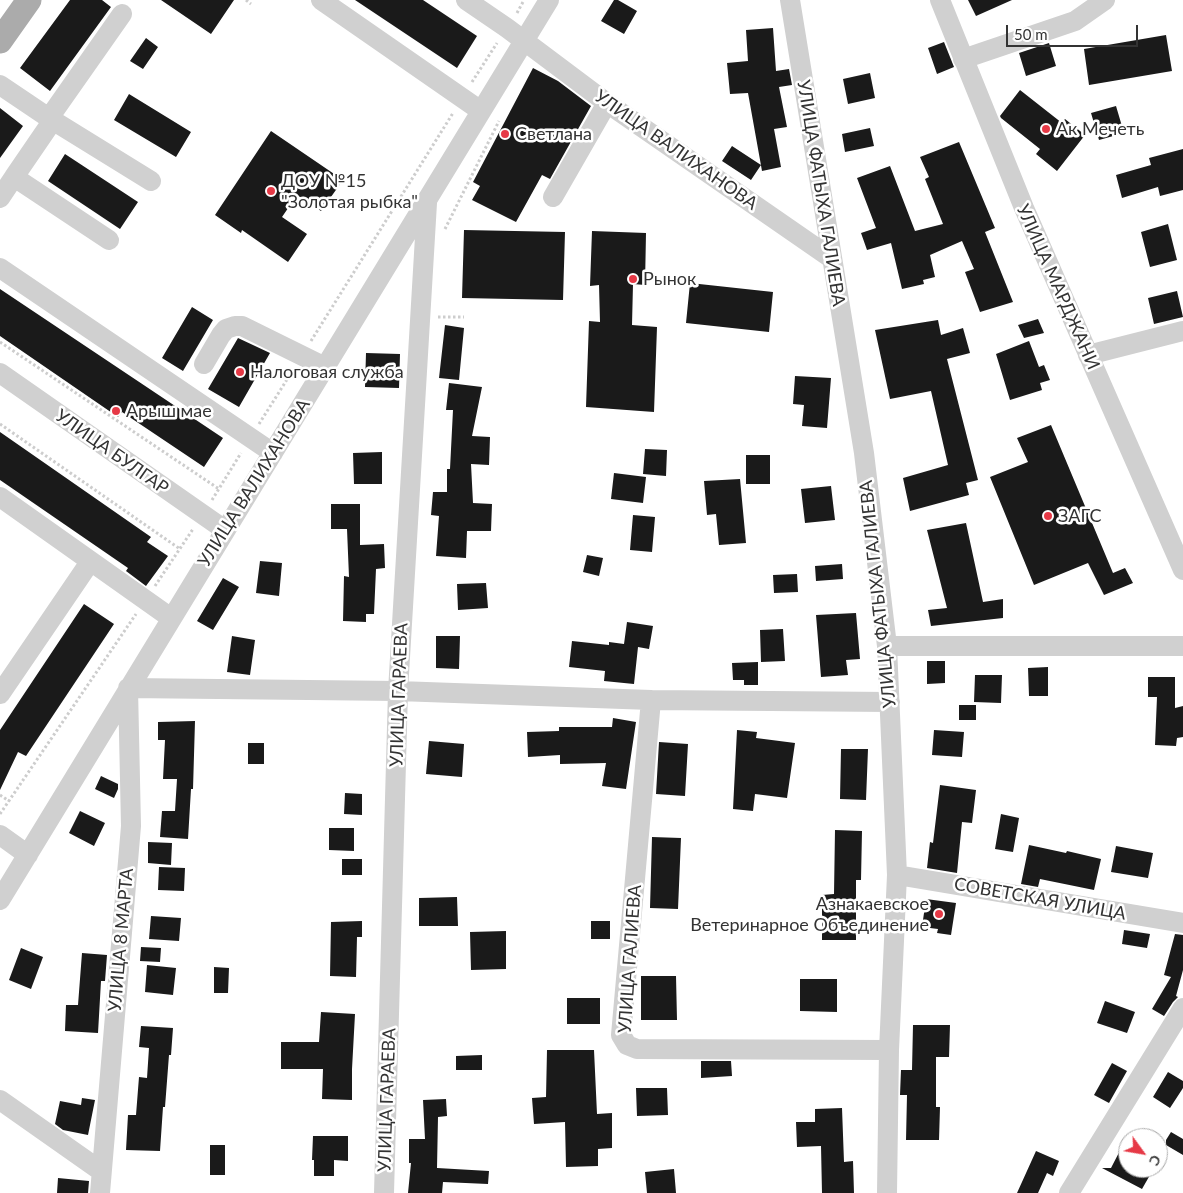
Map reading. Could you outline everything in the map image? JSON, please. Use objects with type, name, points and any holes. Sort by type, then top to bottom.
[{"type":"main road","points":[[0,41],[29,0]]},
{"type":"street","points":[[321,0],[481,111]]},
{"type":"street","name":"УЛИЦА ВАЛИХАНОВА","points":[[466,0],[507,28],[606,103],[831,258]]},
{"type":"street","name":"УЛИЦА ВАЛИХАНОВА","points":[[0,900],[549,0]]},
{"type":"street","name":"УЛИЦА ФАТЫХА ГАЛИЕВА","points":[[790,0],[864,453],[887,646],[897,875],[889,1050],[886,1193]]},
{"type":"street","name":"УЛИЦА МАРДЖАНИ","points":[[940,0],[1024,208],[1183,570]]},
{"type":"street","points":[[964,59],[1075,22],[1106,0]]},
{"type":"street","points":[[0,198],[122,14]]},
{"type":"street","points":[[0,85],[151,181]]},
{"type":"street","points":[[553,198],[606,103]]},
{"type":"street","points":[[14,177],[109,240]]},
{"type":"street","name":"УЛИЦА ГАРАЕВА","points":[[384,1193],[398,691],[428,198]]},
{"type":"street","points":[[0,268],[273,453]]},
{"type":"street","points":[[204,364],[221,335],[226,330],[235,326],[242,326],[325,367]]},
{"type":"street","points":[[1088,355],[1183,331]]},
{"type":"street","name":"УЛИЦА БУЛГАР","points":[[0,373],[202,516],[225,530]]},
{"type":"street","points":[[0,497],[171,618]]},
{"type":"street","points":[[0,694],[90,562]]},
{"type":"street","points":[[887,646],[1183,646]]},
{"type":"street","points":[[128,688],[398,691],[651,700],[890,702]]},
{"type":"street","name":"УЛИЦА 8 МАРТА","points":[[100,1193],[131,826],[128,688]]},
{"type":"street","name":"УЛИЦА ГАЛИЕВА","points":[[651,700],[621,1035],[627,1045],[637,1049],[889,1050]]},
{"type":"street","points":[[0,835],[28,855]]},
{"type":"street","name":"СОВЕТСКАЯ УЛИЦА","points":[[897,875],[1183,923]]},
{"type":"street","points":[[1069,1193],[1183,1008]]},
{"type":"street","points":[[0,1100],[101,1171]]},
{"type":"path","points":[[246,0],[251,4]]},
{"type":"path","points":[[0,814],[202,516],[524,0]]},
{"type":"path","points":[[444,230],[501,118]]},
{"type":"path","points":[[433,317],[464,317]]},
{"type":"path","points":[[0,342],[219,489]]},
{"type":"path","points":[[0,424],[180,549]]},
{"type":"path","points":[[0,795],[9,801]]},
{"type":"building","points":[[70,0],[102,0],[111,7],[50,91],[20,68]]},
{"type":"building","points":[[161,0],[234,0],[211,34]]},
{"type":"building","points":[[355,0],[423,0],[477,36],[457,68]]},
{"type":"building","points":[[614,0],[618,0],[637,11],[624,34],[601,21]]},
{"type":"building","points":[[968,0],[1012,0],[976,16]]},
{"type":"building","points":[[773,28],[776,71],[789,69],[792,85],[779,87],[787,127],[774,129],[781,167],[762,171],[748,93],[730,94],[727,63],[748,61],[746,30]]},
{"type":"building","points":[[1166,35],[1172,71],[1089,85],[1084,49]]},
{"type":"building","points":[[146,38],[158,47],[143,69],[130,61]]},
{"type":"building","points":[[944,42],[954,67],[937,74],[928,48]]},
{"type":"building","points":[[1049,43],[1056,66],[1026,76],[1019,53]]},
{"type":"building","points":[[533,68],[558,81],[591,106],[550,179],[542,175],[516,222],[472,200],[480,186],[473,182]]},
{"type":"building","points":[[870,73],[875,98],[848,104],[843,79]]},
{"type":"building","name":"Ак Мечеть","points":[[1020,90],[1062,123],[1065,119],[1085,135],[1057,171],[1036,154],[1040,149],[1000,116]]},
{"type":"building","points":[[129,94],[191,132],[176,157],[114,120]]},
{"type":"building","points":[[1116,106],[1124,133],[1099,140],[1091,113]]},
{"type":"building","points":[[0,108],[23,126],[0,158]]},
{"type":"building","points":[[870,128],[874,146],[845,152],[842,134]]},
{"type":"building","points":[[271,131],[343,180],[321,211],[297,195],[282,217],[307,234],[288,262],[242,230],[241,233],[215,215]]},
{"type":"building","points":[[959,142],[995,228],[985,232],[1013,302],[980,312],[965,272],[974,269],[962,241],[930,255],[935,277],[923,280],[924,284],[902,289],[891,243],[867,250],[861,233],[876,228],[857,178],[890,166],[915,231],[943,224],[925,179],[929,177],[920,157]]},
{"type":"building","points":[[732,146],[761,165],[751,180],[722,161]]},
{"type":"building","points":[[1183,149],[1183,190],[1160,196],[1158,187],[1122,198],[1116,175],[1151,165],[1149,158]]},
{"type":"building","points":[[65,154],[138,202],[120,229],[48,181]]},
{"type":"building","points":[[1168,224],[1177,260],[1150,267],[1141,232]]},
{"type":"building","points":[[464,230],[565,232],[563,300],[462,298]]},
{"type":"building","points":[[592,231],[646,233],[645,285],[633,284],[632,325],[657,327],[654,412],[586,407],[589,321],[600,322],[599,285],[590,286]]},
{"type":"building","points":[[690,283],[773,292],[769,332],[686,323]]},
{"type":"building","points":[[0,289],[223,438],[204,467],[122,412],[118,417],[0,336]]},
{"type":"building","points":[[1177,291],[1183,317],[1154,324],[1148,298]]},
{"type":"building","points":[[192,307],[213,320],[183,371],[162,358]]},
{"type":"building","points":[[1038,319],[1044,333],[1024,338],[1018,325]]},
{"type":"building","points":[[938,320],[941,335],[963,328],[970,353],[947,359],[978,480],[966,483],[969,495],[910,511],[903,478],[948,465],[931,391],[890,399],[875,330]]},
{"type":"building","points":[[445,325],[464,328],[459,380],[439,378]]},
{"type":"building","points":[[238,338],[270,353],[239,407],[208,389]]},
{"type":"building","points":[[1029,341],[1039,367],[1044,365],[1050,380],[1040,383],[1042,390],[1010,400],[996,354]]},
{"type":"building","points":[[366,353],[400,354],[399,388],[365,387]]},
{"type":"building","points":[[795,376],[831,378],[827,428],[802,426],[804,405],[793,404]]},
{"type":"building","points":[[449,383],[482,387],[472,436],[490,437],[489,465],[471,464],[473,503],[492,504],[491,531],[467,531],[466,558],[436,556],[439,516],[431,515],[433,492],[447,492],[447,469],[450,469],[453,410],[446,410]]},
{"type":"building","name":"ЗАГС","points":[[1051,425],[1113,573],[1125,568],[1133,583],[1104,595],[1088,563],[1034,585],[990,477],[1028,462],[1017,438]]},
{"type":"building","points":[[0,432],[151,537],[147,542],[168,556],[146,586],[126,571],[128,568],[0,480]]},
{"type":"building","points":[[645,449],[667,450],[666,476],[643,474]]},
{"type":"building","points":[[382,452],[382,484],[354,484],[353,453]]},
{"type":"building","points":[[746,455],[770,455],[770,484],[746,484]]},
{"type":"building","points":[[614,473],[646,477],[643,503],[611,499]]},
{"type":"building","points":[[740,479],[746,543],[719,545],[716,514],[707,515],[704,481]]},
{"type":"building","points":[[831,486],[835,520],[805,523],[801,489]]},
{"type":"building","points":[[331,504],[360,504],[360,545],[384,544],[385,568],[376,569],[374,614],[366,614],[366,622],[343,621],[344,576],[349,577],[347,529],[331,529]]},
{"type":"building","points":[[633,515],[655,517],[652,552],[630,550]]},
{"type":"building","points":[[966,523],[983,602],[1003,599],[1003,618],[931,626],[928,610],[947,608],[927,530]]},
{"type":"building","points":[[587,555],[603,558],[599,576],[583,572]]},
{"type":"building","points":[[260,561],[282,563],[279,596],[256,593]]},
{"type":"building","points":[[842,564],[843,579],[816,581],[815,566]]},
{"type":"building","points":[[797,574],[798,592],[774,593],[773,575]]},
{"type":"building","points":[[223,578],[239,587],[213,630],[197,621]]},
{"type":"building","points":[[486,583],[488,608],[458,610],[457,584]]},
{"type":"building","points":[[84,604],[114,624],[26,756],[18,752],[0,790],[0,730]]},
{"type":"building","points":[[856,613],[860,659],[846,660],[848,675],[821,677],[816,615]]},
{"type":"building","points":[[627,622],[653,626],[649,649],[638,647],[634,684],[604,681],[605,671],[569,667],[572,641],[609,645],[609,642],[624,644]]},
{"type":"building","points":[[783,629],[785,661],[761,662],[760,630]]},
{"type":"building","points":[[232,636],[255,640],[250,675],[227,672]]},
{"type":"building","points":[[436,636],[460,636],[459,669],[436,668]]},
{"type":"building","points":[[927,661],[945,661],[945,683],[927,684]]},
{"type":"building","points":[[758,662],[758,685],[744,685],[744,680],[733,680],[732,663]]},
{"type":"building","points":[[1048,667],[1048,696],[1029,696],[1028,668]]},
{"type":"building","points":[[975,675],[1002,675],[1001,703],[974,702]]},
{"type":"building","points":[[1148,677],[1175,677],[1175,708],[1183,706],[1183,737],[1177,738],[1176,746],[1155,745],[1157,697],[1148,697]]},
{"type":"building","points":[[959,705],[976,705],[976,720],[959,720]]},
{"type":"building","points":[[613,718],[636,722],[626,789],[602,786],[606,763],[560,764],[560,755],[528,757],[527,732],[559,731],[559,727],[612,727]]},
{"type":"building","points":[[195,721],[193,789],[191,789],[188,839],[160,837],[162,811],[175,811],[177,779],[163,779],[165,740],[158,740],[158,722]]},
{"type":"building","points":[[737,730],[757,732],[756,738],[795,743],[787,798],[755,794],[753,811],[733,809]]},
{"type":"building","points":[[934,730],[964,732],[962,757],[932,755]]},
{"type":"building","points":[[429,741],[464,744],[462,777],[426,774]]},
{"type":"building","points":[[659,742],[688,744],[685,796],[656,794]]},
{"type":"building","points":[[248,743],[264,743],[264,764],[248,764]]},
{"type":"building","points":[[841,749],[868,749],[866,800],[840,799]]},
{"type":"building","points":[[101,776],[118,784],[114,798],[95,789]]},
{"type":"building","points":[[940,785],[976,790],[972,823],[962,822],[957,873],[927,868],[930,842],[933,843]]},
{"type":"building","points":[[345,793],[362,794],[362,815],[344,814]]},
{"type":"building","points":[[80,811],[105,823],[94,846],[69,833]]},
{"type":"building","points":[[1001,814],[1019,818],[1013,852],[995,849]]},
{"type":"building","points":[[329,828],[354,828],[354,851],[329,850]]},
{"type":"building","points":[[835,830],[862,831],[861,880],[856,880],[856,940],[822,940],[822,895],[834,894]]},
{"type":"building","points":[[652,837],[681,838],[678,909],[650,908]]},
{"type":"building","points":[[148,842],[172,843],[171,865],[148,863]]},
{"type":"building","points":[[1029,845],[1101,859],[1094,890],[1040,879],[1038,887],[1021,884]]},
{"type":"building","points":[[1116,846],[1153,853],[1148,878],[1111,872]]},
{"type":"building","points":[[342,859],[362,859],[362,875],[342,875]]},
{"type":"building","points":[[159,867],[185,868],[184,891],[158,890]]},
{"type":"building","points":[[457,897],[458,926],[419,926],[419,898]]},
{"type":"building","name":"Азнакаевское Ветеринарное Объединение","points":[[926,899],[956,903],[951,935],[937,933],[938,929],[922,927]]},
{"type":"building","points":[[151,916],[181,918],[179,941],[149,939]]},
{"type":"building","points":[[362,921],[362,937],[357,937],[356,977],[330,976],[331,922]]},
{"type":"building","points":[[591,921],[610,921],[610,939],[591,939]]},
{"type":"building","points":[[1124,930],[1150,934],[1147,948],[1122,944]]},
{"type":"building","points":[[506,931],[506,969],[471,970],[470,932]]},
{"type":"building","points":[[1175,934],[1183,935],[1183,970],[1176,996],[1178,997],[1164,1016],[1152,1009],[1171,977],[1164,975]]},
{"type":"building","points":[[141,947],[161,948],[160,962],[140,961]]},
{"type":"building","points":[[21,948],[43,957],[31,989],[9,980]]},
{"type":"building","points":[[82,953],[107,955],[105,981],[101,981],[98,1033],[65,1031],[66,1005],[78,1005]]},
{"type":"building","points":[[147,965],[176,968],[173,995],[145,992]]},
{"type":"building","points":[[214,967],[229,968],[228,993],[214,993]]},
{"type":"building","points":[[641,976],[676,976],[677,1020],[641,1020]]},
{"type":"building","points":[[800,979],[837,979],[837,1012],[800,1011]]},
{"type":"building","points":[[567,998],[600,998],[600,1024],[567,1024]]},
{"type":"building","points":[[1105,1001],[1135,1012],[1127,1033],[1097,1023]]},
{"type":"building","points":[[321,1012],[355,1014],[352,1100],[322,1099],[323,1069],[281,1069],[281,1042],[319,1042]]},
{"type":"building","points":[[913,1025],[950,1025],[949,1057],[936,1057],[936,1107],[940,1107],[939,1140],[906,1140],[907,1095],[900,1095],[901,1070],[912,1070]]},
{"type":"building","points":[[141,1026],[173,1028],[165,1107],[163,1107],[160,1151],[126,1150],[128,1115],[136,1115],[139,1077],[147,1078],[149,1048],[139,1047]]},
{"type":"building","points":[[547,1050],[594,1050],[597,1114],[612,1113],[612,1148],[598,1149],[598,1166],[566,1167],[565,1122],[534,1124],[532,1098],[546,1097]]},
{"type":"building","points":[[482,1055],[482,1070],[456,1070],[456,1056]]},
{"type":"building","points":[[701,1061],[731,1061],[732,1076],[701,1078]]},
{"type":"building","points":[[1112,1063],[1127,1071],[1109,1103],[1094,1095]]},
{"type":"building","points":[[1168,1072],[1183,1081],[1183,1088],[1170,1108],[1153,1097]]},
{"type":"building","points":[[636,1088],[667,1088],[668,1115],[637,1116]]},
{"type":"building","points":[[82,1098],[95,1100],[88,1135],[63,1130],[55,1124],[60,1101],[81,1105]]},
{"type":"building","points":[[446,1099],[447,1116],[438,1117],[437,1168],[489,1171],[488,1184],[443,1182],[442,1193],[408,1193],[411,1163],[409,1163],[409,1139],[425,1139],[423,1100]]},
{"type":"building","points":[[842,1108],[844,1162],[853,1161],[854,1193],[822,1193],[821,1146],[797,1147],[796,1122],[815,1122],[815,1109]]},
{"type":"building","points":[[1171,1132],[1183,1139],[1183,1155],[1168,1146],[1168,1137]]},
{"type":"building","points":[[313,1136],[348,1136],[348,1161],[334,1160],[334,1176],[314,1176],[314,1160],[312,1160]]},
{"type":"building","points":[[210,1145],[225,1145],[225,1175],[210,1175]]},
{"type":"building","points":[[1036,1151],[1059,1161],[1053,1176],[1047,1173],[1038,1193],[1017,1193]]},
{"type":"building","points":[[1118,1154],[1118,1176],[1102,1168],[1111,1168]]},
{"type":"building","points":[[674,1169],[676,1193],[647,1193],[645,1172]]},
{"type":"building","points":[[58,1178],[89,1181],[88,1193],[57,1193]]},
{"type":"building","points":[[1121,1178],[1148,1178],[1142,1189]]},
{"type":"place","name":"Ак Мечеть","points":[[1046,129]]},
{"type":"place","name":"Светлана","points":[[505,134]]},
{"type":"place","name":"ДОУ №15 \"Золотая рыбка\"","points":[[271,191]]},
{"type":"place","name":"Рынок","points":[[633,279]]},
{"type":"place","name":"Налоговая служба","points":[[240,372]]},
{"type":"place","name":"Арыш мае","points":[[116,411]]},
{"type":"place","name":"ЗАГС","points":[[1048,516]]},
{"type":"place","name":"Азнакаевское Ветеринарное Объединение","points":[[939,914]]}]
